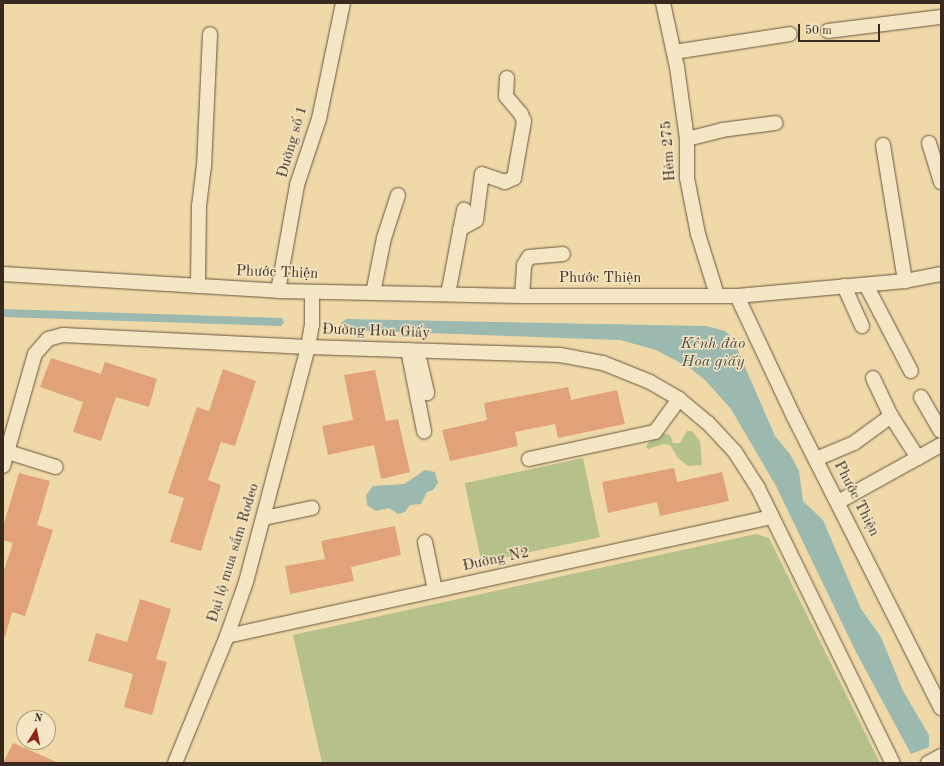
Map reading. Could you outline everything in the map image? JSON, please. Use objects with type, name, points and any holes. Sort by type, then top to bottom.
[{"type":"street","name":"Đường số 1","points":[[278,291],[297,185],[319,118],[343,3]]},
{"type":"street","name":"Hẻm 275","points":[[663,3],[674,52],[687,139],[687,178],[698,234],[717,295]]},
{"type":"street","points":[[828,31],[941,17]]},
{"type":"street","points":[[198,286],[199,206],[204,167],[210,34]]},
{"type":"street","points":[[674,52],[790,34]]},
{"type":"street","points":[[460,229],[476,220],[482,174],[505,182],[514,178],[524,121],[521,114],[506,96],[507,78]]},
{"type":"street","points":[[687,139],[716,131],[776,123]]},
{"type":"street","points":[[929,143],[941,182]]},
{"type":"street","points":[[884,145],[905,281]]},
{"type":"street","points":[[373,293],[384,238],[398,195]]},
{"type":"street","points":[[448,294],[464,210]]},
{"type":"street","points":[[522,296],[524,264],[529,257],[563,254]]},
{"type":"street","name":"Phước Thiện","points":[[3,274],[278,291],[522,296],[737,296],[816,459],[941,708]]},
{"type":"street","points":[[737,296],[905,281],[941,274]]},
{"type":"street","points":[[866,284],[911,372]]},
{"type":"street","points":[[844,286],[862,326]]},
{"type":"street","name":"Đại lộ mua sắm Rodeo","points":[[176,763],[227,636],[264,518],[308,347],[312,324],[312,292]]},
{"type":"street","name":"Đường Hoa Giấy","points":[[3,466],[33,359],[41,345],[53,338],[69,334],[308,347],[560,355],[590,359],[633,374],[679,399],[708,423],[735,452],[758,488],[893,763]]},
{"type":"street","points":[[413,350],[427,393]]},
{"type":"street","points":[[413,350],[424,431]]},
{"type":"street","points":[[873,378],[891,416],[918,458]]},
{"type":"street","points":[[921,397],[941,431]]},
{"type":"street","points":[[529,459],[655,432],[679,399]]},
{"type":"street","points":[[816,459],[854,443],[891,416]]},
{"type":"street","points":[[838,502],[941,444]]},
{"type":"street","points":[[8,452],[56,467]]},
{"type":"street","points":[[264,518],[312,508]]},
{"type":"street","name":"Đường N2","points":[[227,636],[772,517]]},
{"type":"street","points":[[425,542],[435,590]]},
{"type":"street","points":[[928,763],[941,756]]},
{"type":"green space","points":[[687,431],[692,431],[700,441],[702,465],[688,466],[678,458],[670,445],[663,444],[648,449],[646,447],[648,443],[663,433],[670,435],[673,443],[680,443]]},
{"type":"green space","points":[[583,458],[600,537],[481,562],[465,483]]},
{"type":"green space","points":[[756,534],[769,538],[880,763],[322,763],[293,635]]},
{"type":"water","points":[[3,309],[282,318],[284,322],[281,326],[3,317]]},
{"type":"water","name":"Kênh đào Hoa giấy","points":[[346,319],[706,326],[725,331],[732,337],[775,436],[790,454],[799,471],[803,501],[823,520],[861,609],[881,637],[903,691],[929,735],[929,747],[911,754],[856,652],[776,486],[731,409],[705,380],[690,368],[656,350],[620,340],[344,330],[341,323]]},
{"type":"water","points":[[425,470],[435,472],[438,483],[433,490],[427,492],[421,504],[410,505],[405,512],[398,514],[389,508],[376,511],[367,505],[366,495],[373,486],[404,484]]},
{"type":"building","points":[[51,358],[101,374],[105,362],[157,379],[149,407],[116,397],[101,441],[73,432],[83,402],[40,387]]},
{"type":"building","points":[[223,369],[256,381],[235,446],[221,442],[208,480],[221,485],[201,551],[170,542],[184,498],[168,493],[197,407],[209,411]]},
{"type":"building","points":[[375,370],[386,421],[398,419],[410,472],[381,479],[374,445],[328,455],[322,426],[353,420],[344,375]]},
{"type":"building","points":[[568,387],[571,400],[617,390],[625,424],[558,438],[555,424],[515,432],[518,446],[450,461],[442,430],[487,420],[484,403]]},
{"type":"building","points":[[674,468],[677,482],[722,472],[729,501],[660,516],[657,502],[608,513],[602,482]]},
{"type":"building","points":[[19,473],[50,481],[37,525],[53,530],[25,616],[12,612],[5,637],[3,636],[3,573],[13,543],[3,540],[3,527]]},
{"type":"building","points":[[395,526],[401,555],[351,567],[354,581],[290,594],[285,566],[325,559],[321,541]]},
{"type":"building","points":[[140,599],[171,609],[156,659],[167,662],[152,715],[124,707],[133,674],[88,661],[96,633],[127,642]]},
{"type":"building","points":[[13,743],[16,744],[16,750],[29,750],[59,763],[3,763]]}]
